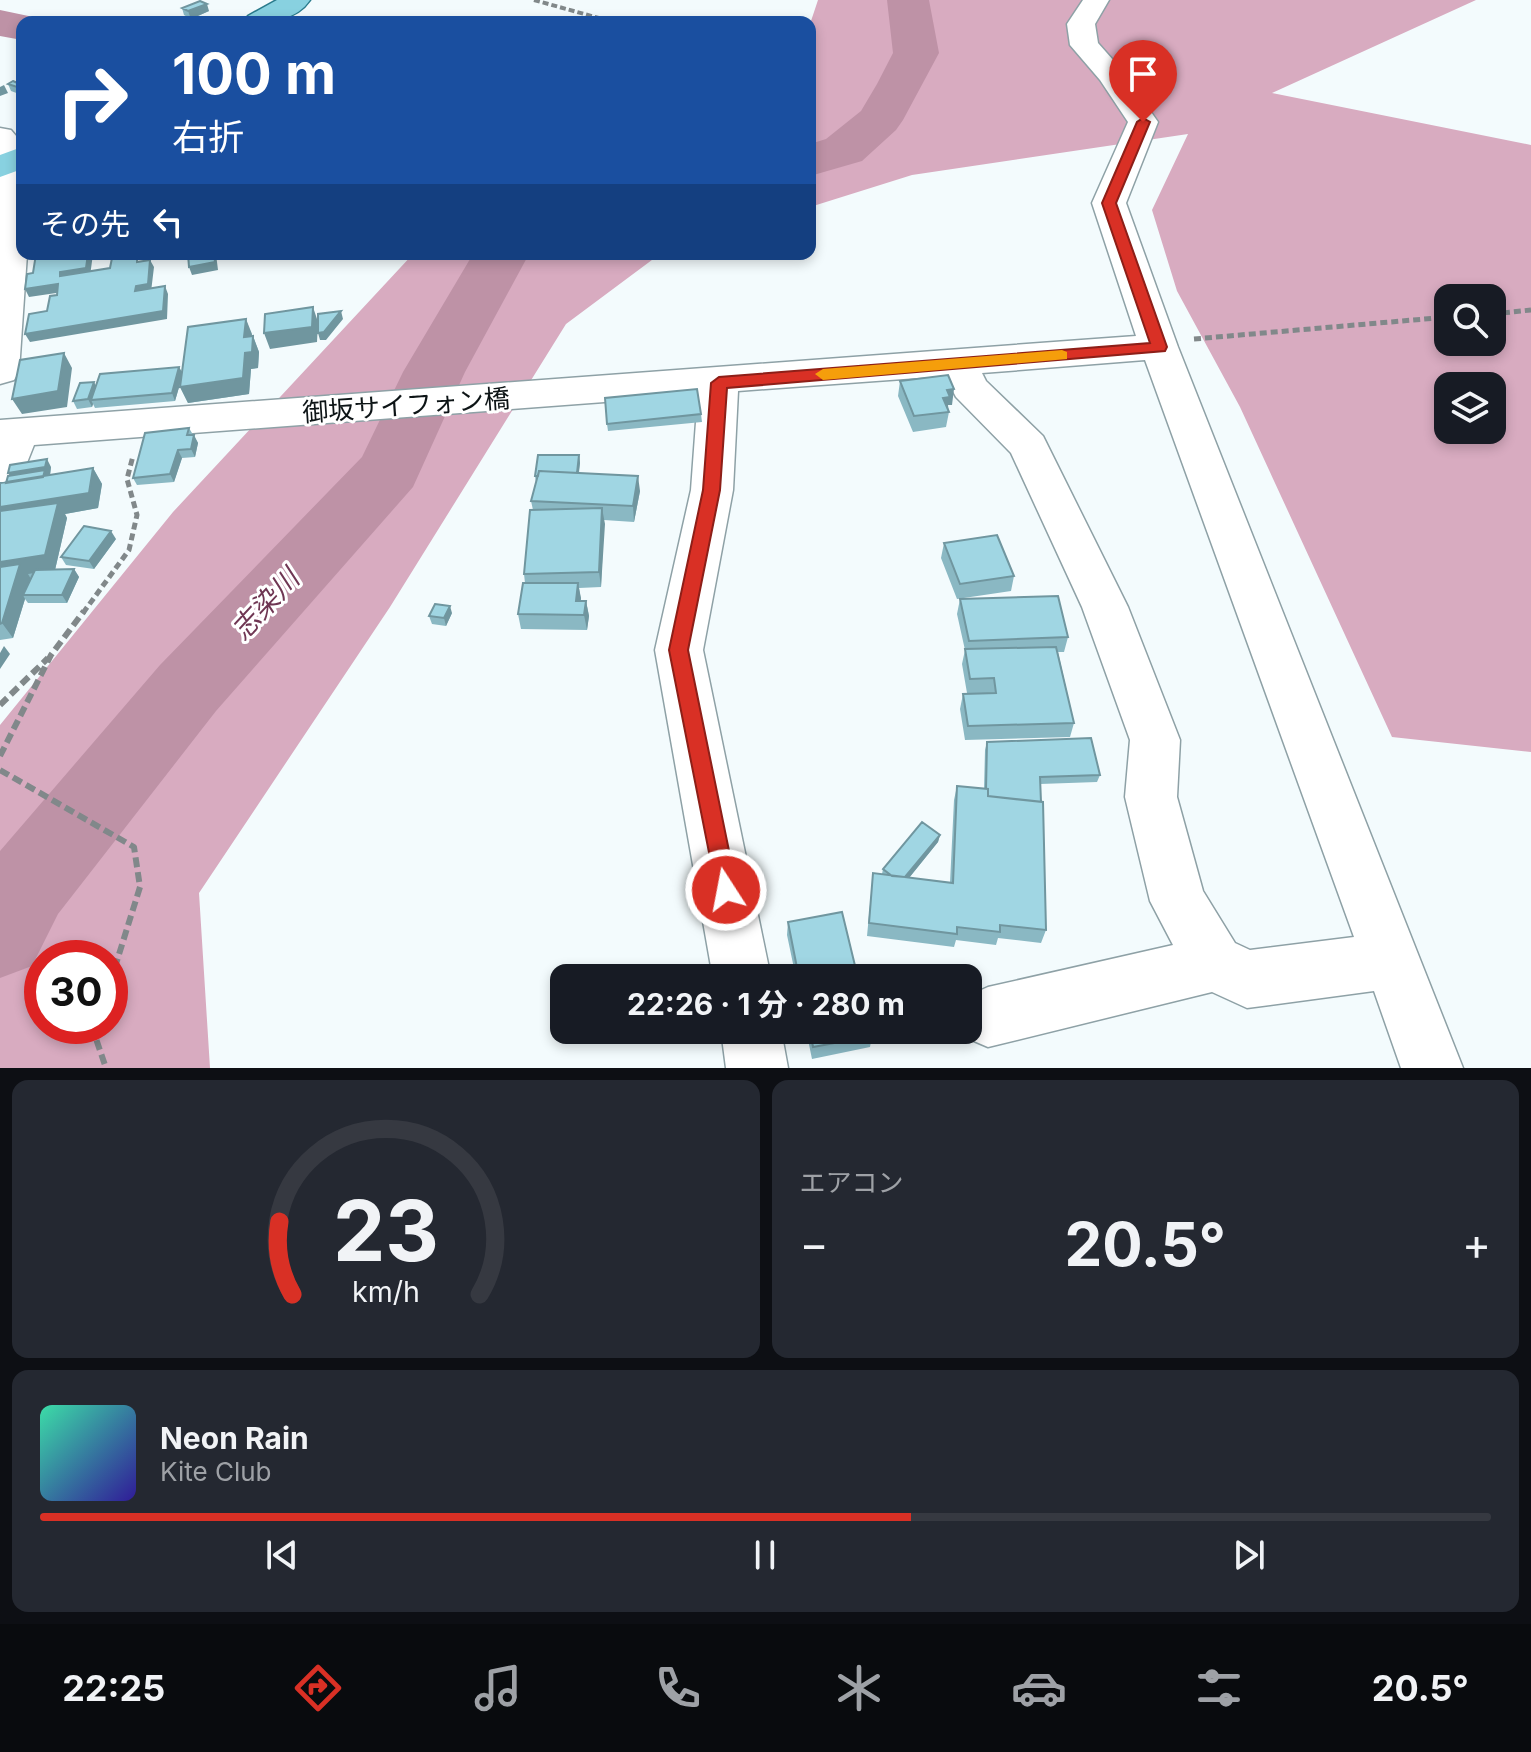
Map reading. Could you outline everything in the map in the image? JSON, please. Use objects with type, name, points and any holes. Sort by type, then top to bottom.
[{"type":"main road","points":[[269,16],[297,0]]},
{"type":"street","points":[[1096,0],[1081,24],[1084,45],[1111,75],[1143,122],[1109,203],[1159,347],[1432,1068]]},
{"type":"street","points":[[0,371],[10,155]]},
{"type":"street","name":"御坂サイフォン橋","points":[[9,434],[719,383],[1159,347]]},
{"type":"street","points":[[959,364],[970,388],[1028,446],[1105,607],[1155,740],[1151,797],[1178,901],[1215,963],[1247,979],[1392,961]]},
{"type":"street","points":[[719,383],[712,490],[679,650],[739,964]]},
{"type":"street","points":[[0,482],[9,434]]},
{"type":"street","points":[[988,1017],[1215,963]]},
{"type":"street","points":[[753,1044],[757,1068]]},
{"type":"path","points":[[534,0],[591,16]]},
{"type":"path","points":[[1506,313],[1531,310]]},
{"type":"path","points":[[1159,347],[1178,341],[1434,318]]},
{"type":"path","points":[[0,705],[51,655],[129,550],[137,515],[127,479],[141,424]]},
{"type":"path","points":[[0,756],[51,655]]},
{"type":"path","points":[[0,770],[134,847],[140,887],[123,940]]},
{"type":"path","points":[[98,1044],[106,1068]]},
{"type":"shaded area","points":[[818,0],[1476,0],[1272,93],[1531,145],[1531,752],[1392,737],[1240,407],[1177,291],[1152,210],[1188,134],[912,175],[816,205],[816,16],[813,16]]},
{"type":"shaded area","points":[[407,260],[652,260],[566,324],[390,607],[199,893],[210,1068],[0,1068],[0,725],[173,512]]},
{"type":"building","points":[[200,1],[207,4],[188,11],[182,8]]},
{"type":"building","points":[[35,260],[87,260],[86,268],[60,272],[60,276],[110,268],[112,260],[150,260],[148,284],[136,286],[135,291],[165,286],[163,311],[25,334],[29,314],[47,311],[50,296],[57,295],[58,284],[25,289],[27,274],[33,273]]},
{"type":"building","points":[[188,260],[215,260],[215,262],[189,267]]},
{"type":"building","points":[[313,307],[312,327],[264,333],[265,314]]},
{"type":"building","points":[[341,311],[324,332],[318,333],[318,314]]},
{"type":"building","points":[[246,319],[244,337],[253,336],[252,352],[245,353],[243,378],[180,387],[188,327]]},
{"type":"building","points":[[64,353],[58,391],[12,399],[20,360]]},
{"type":"building","points":[[179,367],[172,393],[91,400],[100,374]]},
{"type":"building","points":[[948,375],[954,389],[947,390],[950,397],[943,398],[949,412],[914,416],[900,381]]},
{"type":"building","points":[[94,382],[88,399],[73,401],[80,383]]},
{"type":"building","points":[[697,389],[701,414],[607,424],[605,398]]},
{"type":"building","points":[[189,428],[187,435],[194,435],[191,449],[178,450],[170,474],[133,478],[145,433]]},
{"type":"building","points":[[538,455],[579,455],[577,473],[539,471],[535,476]]},
{"type":"building","points":[[47,459],[45,467],[8,473],[10,465]]},
{"type":"building","points":[[93,468],[89,493],[0,507],[0,483]]},
{"type":"building","points":[[45,470],[43,477],[6,483],[8,476]]},
{"type":"building","points":[[539,471],[638,476],[633,506],[531,501]]},
{"type":"building","points":[[58,503],[45,555],[0,562],[0,511]]},
{"type":"building","points":[[602,508],[599,572],[524,574],[530,510]]},
{"type":"building","points":[[84,526],[111,531],[89,561],[61,557]]},
{"type":"building","points":[[997,535],[1014,576],[960,584],[944,543]]},
{"type":"building","points":[[20,564],[2,623],[0,624],[0,567]]},
{"type":"building","points":[[74,569],[62,595],[23,595],[35,570]]},
{"type":"building","points":[[523,583],[578,583],[576,601],[586,601],[584,615],[518,614]]},
{"type":"building","points":[[1058,596],[1068,637],[969,641],[960,599]]},
{"type":"building","points":[[435,604],[450,606],[444,618],[429,616]]},
{"type":"building","points":[[1056,647],[1074,723],[968,726],[963,694],[996,693],[994,678],[970,679],[965,649]]},
{"type":"building","points":[[1091,738],[1100,775],[1040,777],[1041,802],[988,796],[987,742]]},
{"type":"building","points":[[957,786],[988,789],[988,796],[1043,802],[1046,930],[1000,925],[1000,932],[957,927],[957,934],[869,923],[873,873],[953,883]]},
{"type":"building","points":[[922,822],[940,835],[905,877],[892,876],[883,869]]},
{"type":"building","points":[[842,912],[855,964],[796,964],[788,922]]},
{"type":"waterway","name":"志染川","points":[[816,159],[844,150],[879,120],[901,84],[916,53],[908,0]]},
{"type":"waterway","points":[[0,23],[16,26]]},
{"type":"waterway","name":"志染川","points":[[0,935],[27,885],[188,688],[389,470],[434,372],[498,260]]},
{"type":"slow traffic","points":[[823,374],[1062,355]]},
{"type":"route","points":[[726,890],[679,650],[712,490],[719,383],[1159,347],[1109,203],[1143,122]]}]
